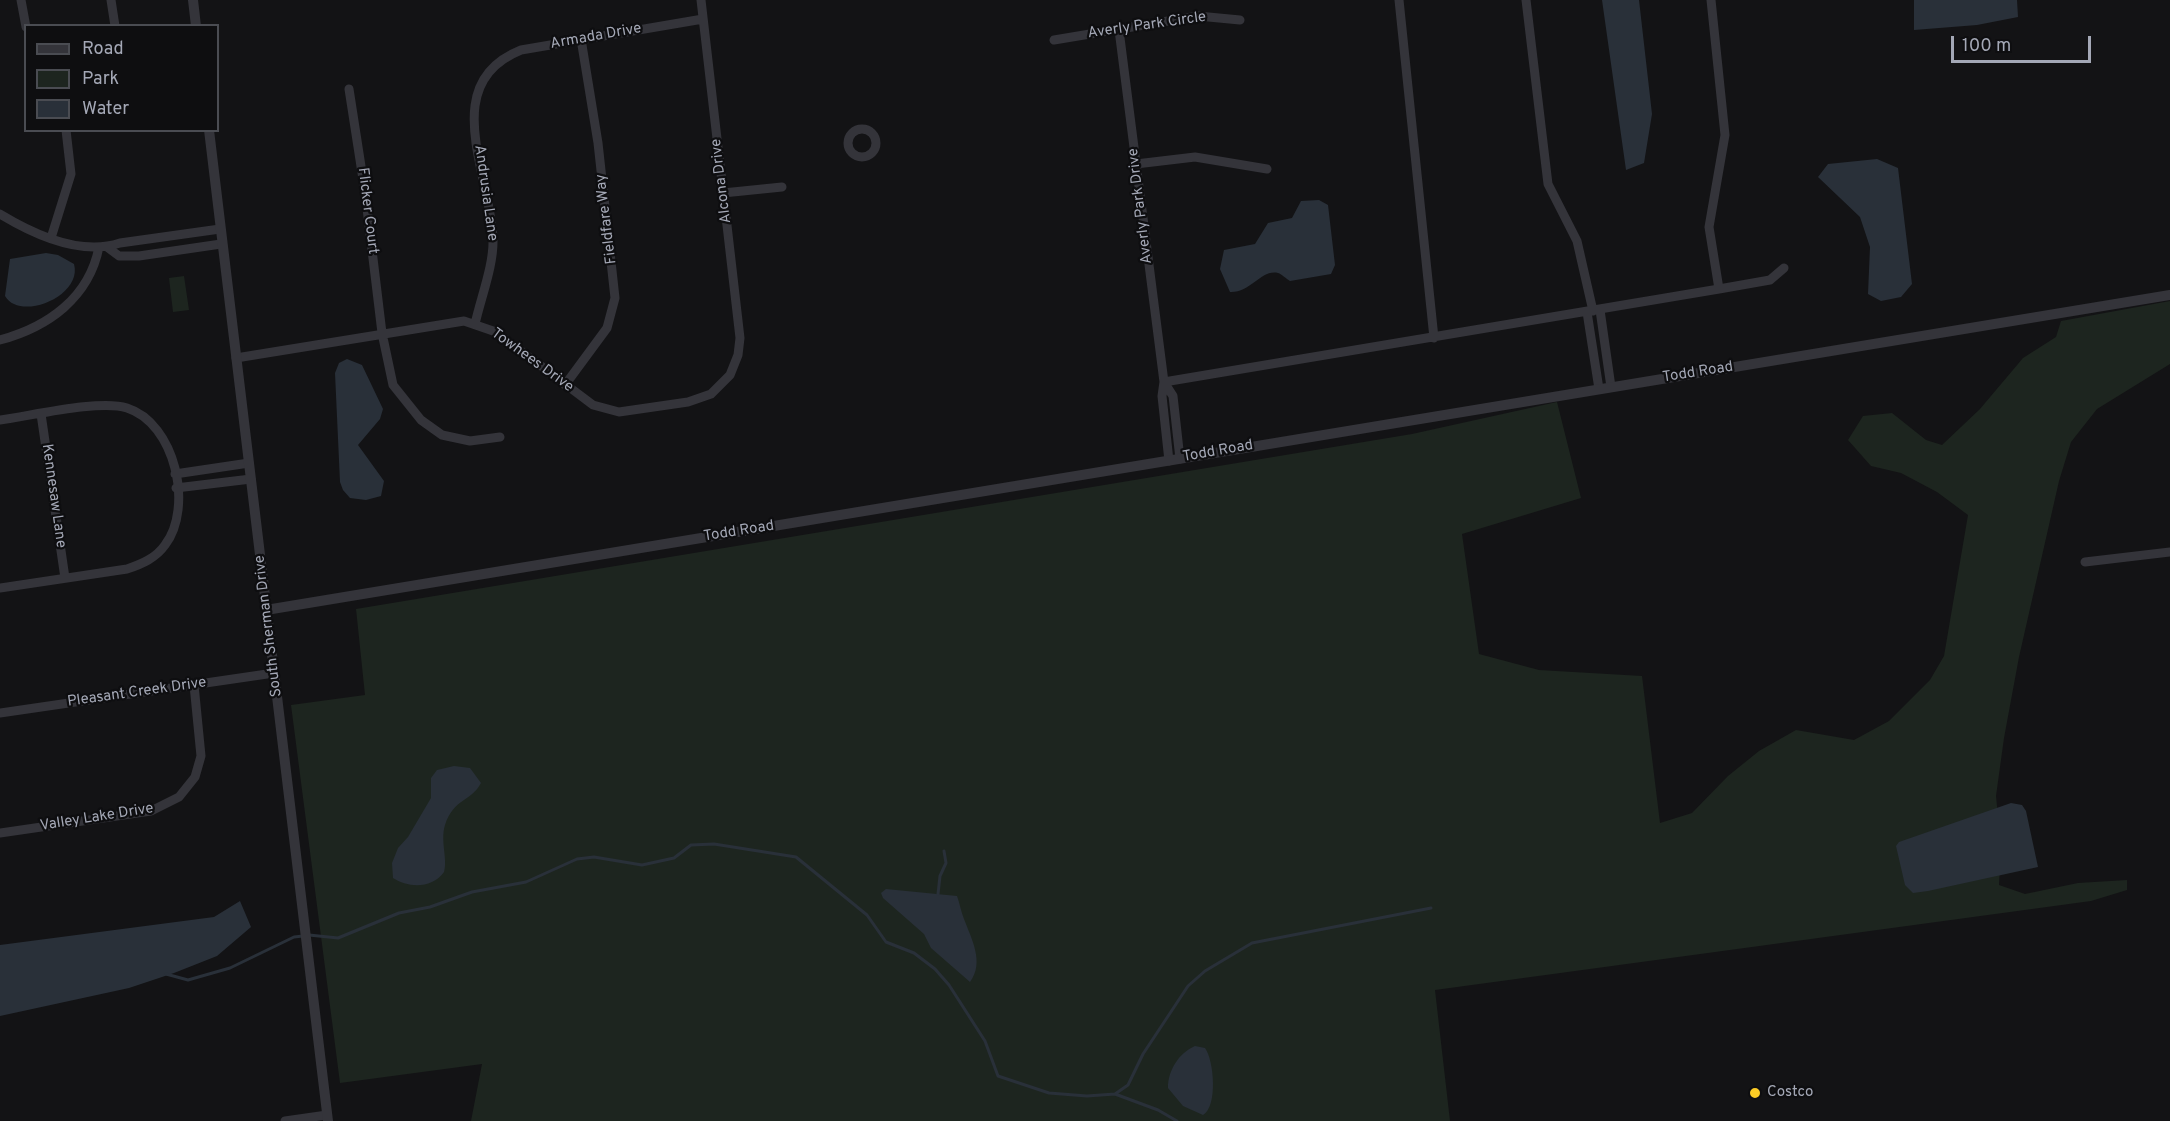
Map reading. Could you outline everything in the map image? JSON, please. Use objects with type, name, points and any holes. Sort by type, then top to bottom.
[{"type":"street","points":[[21,0],[25,24]]},
{"type":"street","points":[[111,0],[115,24]]},
{"type":"street","points":[[192,0],[196,24]]},
{"type":"street","name":"Alcona Drive","points":[[700,0],[740,335],[736,362]]},
{"type":"street","points":[[1399,0],[1434,338]]},
{"type":"street","points":[[1526,0],[1548,184],[1577,241],[1611,387]]},
{"type":"street","points":[[1710,0],[1725,135],[1709,226],[1719,289]]},
{"type":"street","name":"Averly Park Circle","points":[[1054,40],[1202,16],[1240,20]]},
{"type":"street","name":"Armada Drive","points":[[493,66],[507,55],[521,50],[703,19]]},
{"type":"street","name":"Averly Park Drive","points":[[1119,30],[1164,382],[1173,396],[1174,460]]},
{"type":"street","name":"Fieldfare Way","points":[[566,385],[608,328],[615,298],[598,143],[581,39]]},
{"type":"street","name":"Andrusia Lane","points":[[475,324],[493,240],[474,105],[481,81],[493,66]]},
{"type":"street","name":"Flicker Court","points":[[349,89],[365,192],[382,333],[393,385],[427,426],[442,435],[459,440],[500,437]]},
{"type":"street","points":[[51,238],[70,179],[66,132]]},
{"type":"street","name":"South Sherman Drive","points":[[208,132],[328,1118]]},
{"type":"street","points":[[1136,164],[1195,157],[1267,169]]},
{"type":"street","points":[[723,193],[782,187]]},
{"type":"street","points":[[0,214],[51,238],[103,247],[119,256],[138,256],[221,244]]},
{"type":"street","points":[[103,247],[220,229]]},
{"type":"street","points":[[0,340],[36,327],[69,305],[90,277],[103,247]]},
{"type":"street","points":[[1164,382],[1719,289],[1770,279],[1784,268]]},
{"type":"street","name":"Todd Road","points":[[266,610],[2170,295]]},
{"type":"street","points":[[1593,311],[1599,389]]},
{"type":"street","name":"Towhees Drive","points":[[236,358],[449,322],[475,324],[495,332],[598,407],[619,412],[632,412],[688,402],[706,396],[725,381],[736,362]]},
{"type":"street","points":[[0,420],[111,405],[130,409],[151,421],[162,434],[170,450],[178,509],[175,526],[169,539],[158,554],[145,563],[127,569],[0,588]]},
{"type":"street","name":"Kennesaw Lane","points":[[41,414],[65,578]]},
{"type":"street","points":[[175,474],[249,463]]},
{"type":"street","points":[[176,488],[251,479]]},
{"type":"street","points":[[2085,562],[2170,552]]},
{"type":"street","name":"Pleasant Creek Drive","points":[[0,713],[274,673]]},
{"type":"street","name":"Valley Lake Drive","points":[[0,833],[151,811],[179,797],[195,777],[201,756],[194,685]]},
{"type":"street","points":[[285,1121],[328,1118]]},
{"type":"green space","points":[[184,276],[189,310],[173,312],[169,278]]},
{"type":"green space","points":[[2170,301],[2170,364],[2097,409],[2071,442],[2059,481],[2019,657],[1996,796],[2001,846],[1999,885],[2025,894],[2078,883],[2127,880],[2127,890],[2091,901],[1435,990],[1450,1121],[471,1121],[482,1064],[340,1083],[291,705],[365,695],[356,609],[1412,434],[1557,402],[1581,498],[1462,534],[1479,654],[1539,670],[1642,676],[1660,823],[1692,813],[1728,776],[1759,751],[1796,730],[1854,740],[1889,721],[1930,680],[1944,656],[1968,515],[1937,492],[1901,473],[1871,466],[1848,440],[1863,416],[1892,413],[1926,440],[1942,445],[1980,409],[2023,358],[2056,337],[2061,321]]},
{"type":"water","points":[[1602,0],[1639,0],[1652,114],[1644,163],[1626,170]]},
{"type":"water","points":[[1914,0],[2017,0],[2018,17],[1977,25],[1914,30]]},
{"type":"water","points":[[1877,159],[1898,168],[1912,284],[1901,297],[1881,301],[1868,294],[1870,247],[1860,217],[1818,177],[1828,164]]},
{"type":"water","points":[[1319,200],[1328,205],[1335,265],[1331,274],[1290,281],[1280,274],[1266,274],[1244,289],[1230,292],[1220,269],[1224,250],[1255,244],[1268,223],[1292,218],[1301,201]]},
{"type":"water","points":[[46,253],[58,255],[74,264],[74,276],[69,286],[60,295],[36,306],[13,303],[5,296],[10,259]]},
{"type":"water","points":[[347,359],[362,365],[383,409],[380,419],[358,445],[384,481],[381,496],[366,500],[350,498],[340,482],[335,373],[339,363]]},
{"type":"water","points":[[454,766],[470,768],[481,783],[453,810],[445,825],[444,872],[433,882],[420,885],[406,884],[393,878],[392,863],[398,848],[408,837],[431,798],[431,778],[437,770]]},
{"type":"water","points":[[2011,803],[2022,805],[2026,811],[2038,867],[1928,891],[1913,893],[1905,885],[1896,846],[1899,842]]},
{"type":"water","points":[[886,889],[957,896],[977,958],[970,982],[931,948],[924,934],[883,898],[881,893]]},
{"type":"water","points":[[240,901],[251,927],[217,956],[129,988],[0,1016],[0,945],[214,917]]},
{"type":"water","points":[[1195,1046],[1205,1048],[1211,1062],[1213,1093],[1208,1110],[1203,1115],[1183,1106],[1168,1088],[1172,1069],[1179,1058]]},
{"type":"waterway","points":[[309,935],[338,938],[399,913],[430,907],[472,892],[526,882],[577,859],[594,857],[642,865],[674,858],[691,845],[714,844],[796,857],[867,915],[886,942],[914,953],[935,969],[949,985],[985,1041],[998,1076],[1049,1093],[1087,1096],[1115,1094],[1128,1085],[1143,1054],[1188,986],[1205,971],[1252,943],[1431,908]]},
{"type":"waterway","points":[[938,894],[940,876],[946,863],[944,851]]},
{"type":"waterway","points":[[166,974],[188,980],[230,968],[294,937],[303,936]]},
{"type":"waterway","points":[[1115,1094],[1158,1110],[1177,1121]]},
{"type":"place","name":"Costco","points":[[1755,1093]]}]
